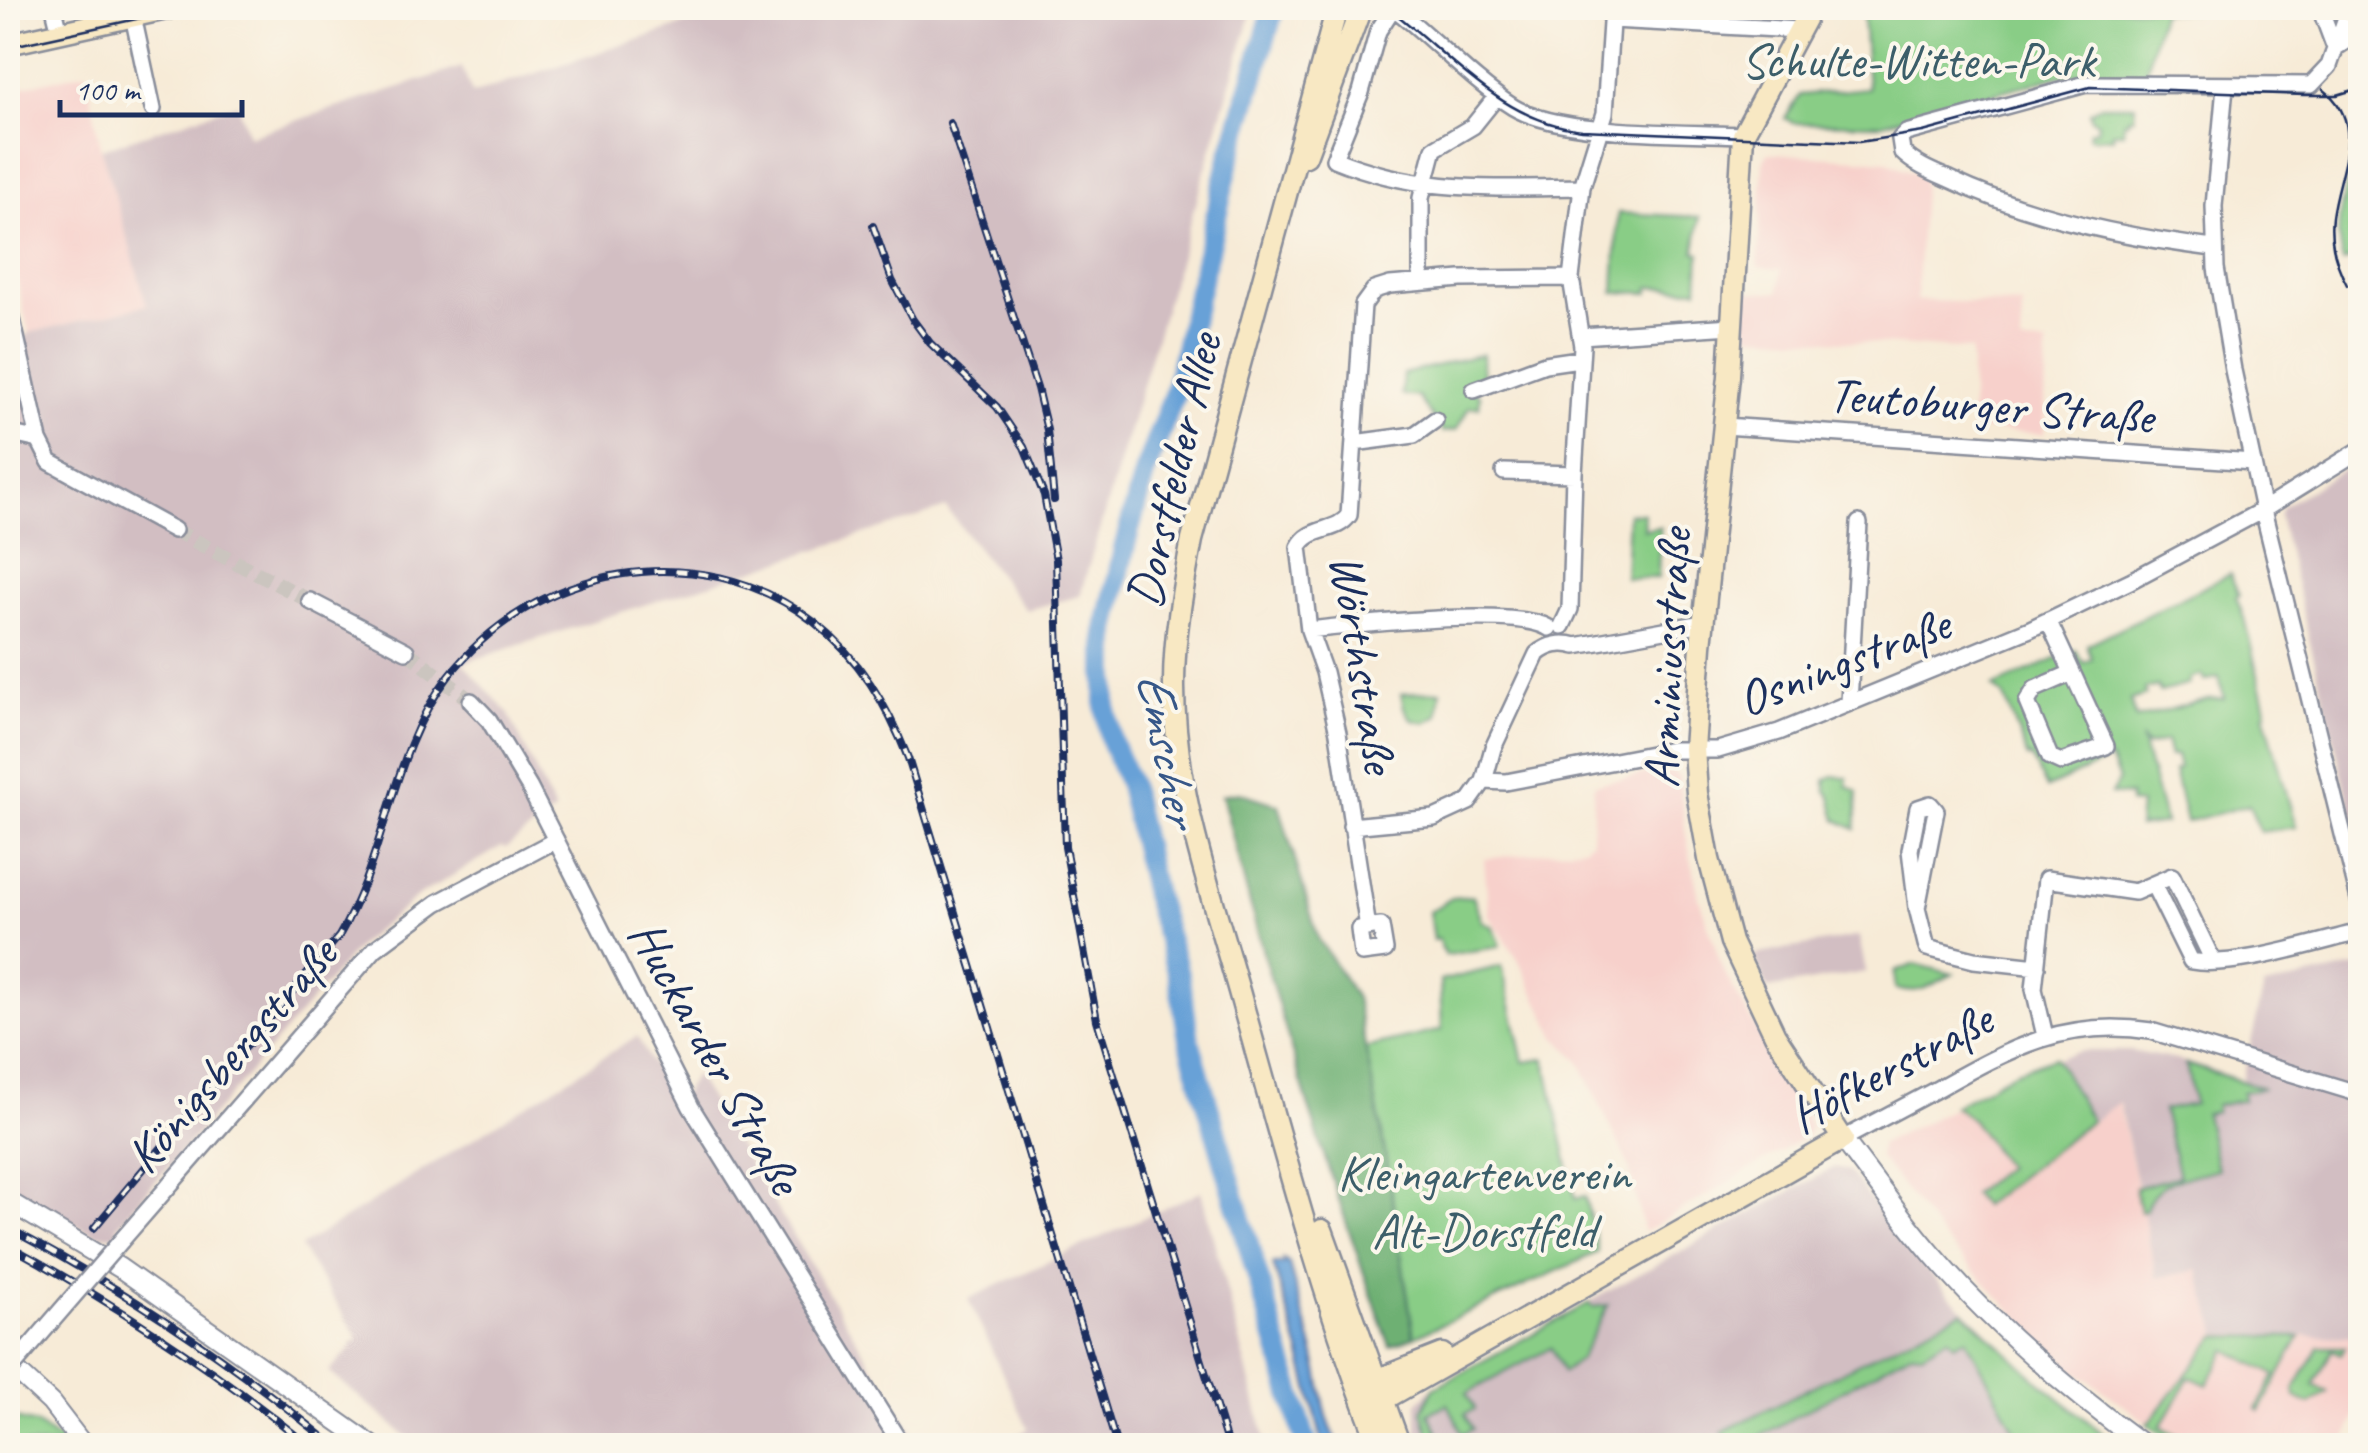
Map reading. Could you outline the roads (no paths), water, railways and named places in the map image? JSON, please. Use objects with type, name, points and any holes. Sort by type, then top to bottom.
[{"type":"main road","points":[[8,44],[171,8]]},
{"type":"main road","name":"Dorstfelder Allee","points":[[1338,8],[1192,540],[1178,610],[1174,684],[1179,750],[1191,810],[1268,1094],[1374,1392],[1400,1446]]},
{"type":"main road","name":"Dorstfelder Allee","points":[[1280,218],[1361,8]]},
{"type":"main road","points":[[1743,135],[1811,8]]},
{"type":"main road","name":"Arminiusstraße","points":[[1743,135],[1732,326],[1694,750],[1697,792],[1709,859],[1732,942],[1775,1034],[1843,1139]]},
{"type":"main road","name":"Höfkerstraße","points":[[1374,1392],[1475,1338],[1493,1335],[1843,1139]]},
{"type":"main road","name":"Dorstfelder Allee","points":[[1374,1392],[1380,1446]]},
{"type":"street","points":[[54,8],[60,32]]},
{"type":"street","points":[[1582,186],[1424,185],[1334,158],[1361,92],[1378,31],[1393,8],[1497,96],[1517,109],[1551,122],[1743,135]]},
{"type":"street","points":[[2320,8],[2336,48]]},
{"type":"street","points":[[2213,248],[2080,223],[2006,204],[1907,157],[1900,139],[1906,133],[2076,85],[2311,85],[2324,75],[2352,10]]},
{"type":"street","points":[[1351,826],[1434,818],[1469,802],[1484,781],[1493,748],[1537,654],[1557,635],[1570,609],[1582,336],[1571,278],[1582,186],[1600,128],[1612,14],[1798,30]]},
{"type":"street","points":[[133,16],[153,109]]},
{"type":"street","points":[[2336,48],[2360,32]]},
{"type":"street","points":[[2225,87],[2213,248],[2233,370],[2360,903]]},
{"type":"street","points":[[1421,282],[1424,185],[1435,146],[1472,126],[1497,96]]},
{"type":"street","name":"Wörthstraße","points":[[1368,928],[1338,732],[1309,630],[1300,544],[1310,534],[1342,524],[1348,518],[1363,304],[1376,288],[1421,282],[1571,278]]},
{"type":"street","points":[[9,312],[39,440],[50,462],[174,530]]},
{"type":"street","points":[[1582,336],[1732,326]]},
{"type":"street","points":[[1474,390],[1545,364],[1579,358]]},
{"type":"street","points":[[1354,443],[1414,435],[1435,420]]},
{"type":"street","name":"Teutoburger Straße","points":[[1724,426],[2253,462]]},
{"type":"street","points":[[8,433],[39,440]]},
{"type":"street","name":"Osningstraße","points":[[1484,781],[1506,782],[1602,762],[1718,750],[1751,741],[2048,620],[2264,510],[2360,450]]},
{"type":"street","points":[[1504,472],[1574,474]]},
{"type":"street","points":[[1849,702],[1859,523]]},
{"type":"street","points":[[310,600],[406,652]]},
{"type":"street","points":[[1309,630],[1465,619],[1531,621],[1576,646],[1704,622]]},
{"type":"street","points":[[2048,620],[2106,746],[2061,762],[2050,757],[2027,702],[2035,689],[2072,673]]},
{"type":"street","name":"Huckarder Straße","points":[[470,702],[507,748],[691,1107],[902,1446]]},
{"type":"street","points":[[1918,908],[1936,811],[1930,804],[1918,808],[1910,850],[1918,908],[1927,948],[1974,960],[2037,967]]},
{"type":"street","name":"Königsbergstraße","points":[[8,1372],[375,949],[437,902],[556,840]]},
{"type":"street","points":[[2045,1036],[2036,1006],[2046,879],[2135,892],[2172,876],[2214,962],[2360,932]]},
{"type":"street","name":"Höfkerstraße","points":[[1843,1139],[1985,1061],[2045,1036],[2075,1029],[2150,1031],[2360,1094]]},
{"type":"street","name":"Arminiusstraße","points":[[1843,1139],[1903,1219],[1970,1296],[2056,1376],[2146,1446]]},
{"type":"street","points":[[8,1201],[120,1268],[373,1446]]},
{"type":"street","points":[[8,1364],[51,1403],[84,1446]]},
{"type":"water","points":[[1283,1260],[1289,1263],[1328,1418],[1340,1445],[1323,1445],[1273,1264],[1284,1264]]},
{"type":"waterway","name":"Emscher","points":[[1274,8],[1229,161],[1174,395],[1145,471],[1125,545],[1106,630],[1106,709],[1111,740],[1129,784],[1154,894],[1179,977],[1189,1040],[1307,1446]]},
{"type":"tunnel","points":[[174,530],[310,601]]},
{"type":"tunnel","points":[[406,651],[471,701]]},
{"type":"tram line","points":[[8,47],[187,8]]},
{"type":"tram line","points":[[1388,8],[1501,100],[1526,114],[1582,130],[1859,142],[1923,132],[2090,87],[2304,95],[2337,95],[2360,88]]},
{"type":"tram line","points":[[2323,89],[2337,103],[2347,132],[2331,226],[2334,252],[2347,285]]},
{"type":"railway","points":[[950,123],[1037,388],[1047,430],[1054,500]]},
{"type":"railway","points":[[873,226],[892,280],[913,320],[930,343],[997,407],[1024,447],[1044,495],[1056,560],[1065,847],[1097,1020],[1228,1446]]},
{"type":"railway","points":[[94,1228],[339,936],[368,872],[413,738],[448,677],[483,639],[525,609],[571,587],[620,574],[670,571],[720,577],[769,594],[830,636],[870,684],[900,738],[1117,1446]]},
{"type":"railway","points":[[8,1228],[176,1328],[334,1446]]},
{"type":"railway","points":[[8,1245],[163,1338],[309,1446]]},
{"type":"park label","name":"Schulte-Witten-Park","points":[[1918,59]]},
{"type":"park label","name":"Kleingartenverein Alt-Dorstfeld","points":[[1484,1201]]}]
